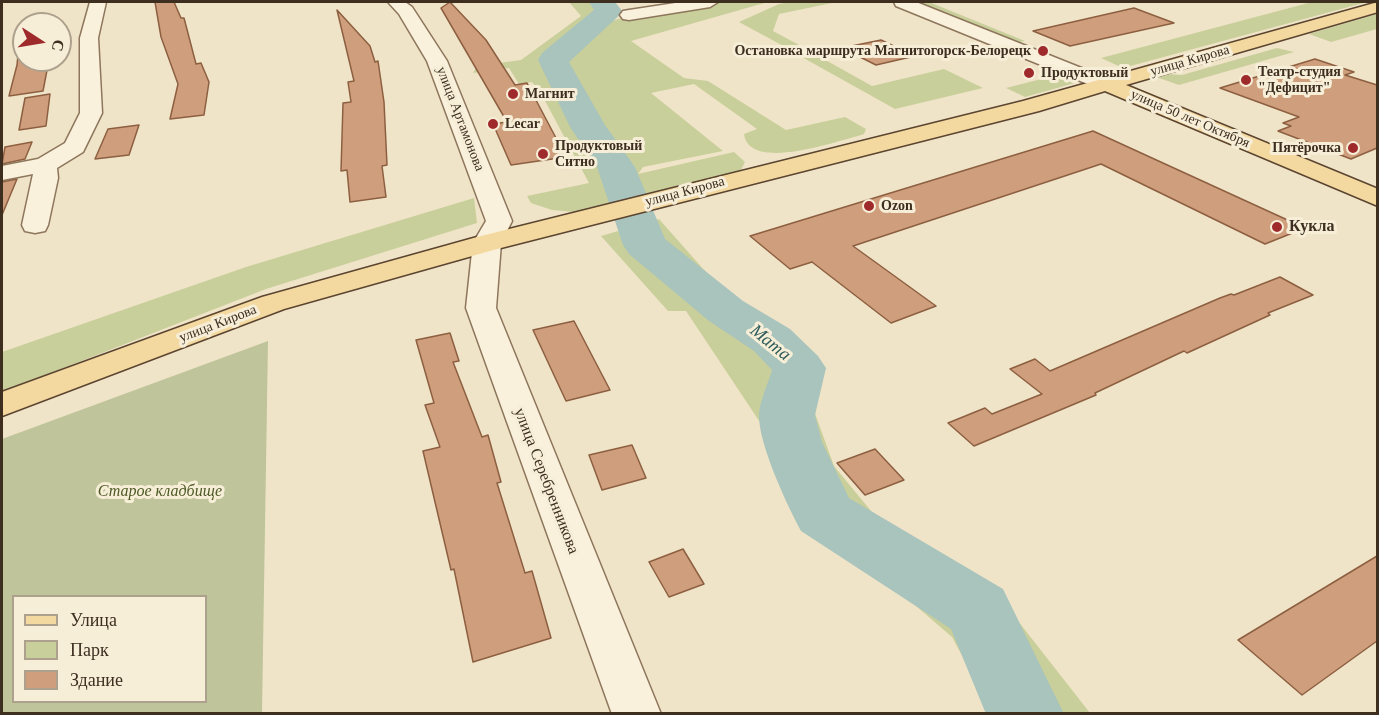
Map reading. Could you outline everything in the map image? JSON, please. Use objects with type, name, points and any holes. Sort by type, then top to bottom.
[{"type":"main road","name":"улица Кирова","points":[[2,405],[273,303],[487,243],[1107,85],[1377,8]]},
{"type":"main road","name":"улица 50 лет Октября","points":[[1107,85],[1377,198]]},
{"type":"street","points":[[2,172],[45,165],[75,147],[92,113],[89,38],[98,2]]},
{"type":"street","name":"улица Артамонова","points":[[396,2],[406,11],[437,61],[493,203],[499,221],[487,243]]},
{"type":"street","points":[[628,15],[710,2]]},
{"type":"street","name":"улица 50 лет Октября","points":[[902,2],[1107,85]]},
{"type":"street","points":[[35,225],[46,178],[45,165]]},
{"type":"street","name":"улица Серебренникова","points":[[487,243],[481,308],[637,714]]},
{"type":"green space","points":[[569,2],[593,2],[612,21],[650,11],[689,5],[768,2],[631,41],[684,78],[708,81],[786,130],[845,117],[866,129],[864,134],[794,152],[761,151],[749,145],[744,134],[757,129],[694,84],[651,93],[723,151],[643,167],[638,174],[734,152],[745,162],[740,172],[574,212],[552,210],[531,203],[527,196],[589,183],[544,99],[532,82],[519,84],[509,68],[473,73],[477,66],[521,60],[581,16]]},
{"type":"green space","points":[[837,2],[779,14],[773,31],[799,45],[787,48],[739,22],[779,4]]},
{"type":"green space","points":[[911,2],[929,2],[1025,41],[1015,43]]},
{"type":"green space","points":[[1312,2],[1367,2],[1123,68],[1101,58]]},
{"type":"green space","points":[[1377,14],[1377,29],[1331,42],[1309,34]]},
{"type":"green space","points":[[1277,48],[1294,52],[1179,85],[1156,77],[1166,74],[1182,75]]},
{"type":"green space","points":[[813,53],[872,86],[944,69],[983,88],[895,109],[800,56]]},
{"type":"green space","points":[[1057,75],[1075,83],[1025,97],[1006,88]]},
{"type":"green space","points":[[474,198],[477,223],[266,289],[2,392],[2,352],[246,267]]},
{"type":"green space","points":[[659,219],[804,383],[834,466],[876,517],[989,584],[1090,713],[993,713],[952,637],[837,538],[686,311],[668,311],[601,236]]},
{"type":"green space","name":"Старое кладбище","points":[[268,341],[262,713],[2,713],[2,439]]},
{"type":"building","points":[[155,2],[174,2],[181,18],[184,18],[196,64],[201,63],[209,82],[204,115],[170,119],[178,84],[161,37]]},
{"type":"building","points":[[450,2],[486,40],[515,85],[527,83],[566,157],[511,165],[493,124],[507,122],[441,8]]},
{"type":"building","points":[[1134,8],[1174,23],[1070,46],[1033,31]]},
{"type":"building","points":[[337,10],[370,46],[375,62],[378,61],[384,102],[387,165],[382,166],[386,197],[350,202],[347,170],[341,171],[343,103],[351,102],[348,82],[354,81]]},
{"type":"building","points":[[881,40],[915,56],[876,65],[842,48]]},
{"type":"building","points":[[1315,59],[1354,72],[1345,75],[1377,85],[1377,148],[1351,159],[1278,131],[1291,126],[1283,123],[1299,117],[1220,88]]},
{"type":"building","points":[[15,72],[47,72],[43,91],[9,96]]},
{"type":"building","points":[[50,94],[46,126],[19,130],[25,98]]},
{"type":"building","points":[[139,125],[129,155],[95,159],[108,129]]},
{"type":"building","points":[[1093,131],[1305,228],[1265,244],[1101,164],[853,246],[936,306],[891,323],[812,262],[790,269],[750,236]]},
{"type":"building","points":[[32,142],[25,159],[2,164],[5,147]]},
{"type":"building","points":[[17,179],[2,215],[2,182]]},
{"type":"building","points":[[1280,277],[1313,295],[1268,313],[1270,315],[1187,353],[1184,351],[1095,393],[1096,395],[974,446],[948,423],[985,408],[992,414],[1042,394],[1010,369],[1035,359],[1050,371],[1220,298]]},
{"type":"building","points":[[574,321],[610,390],[566,401],[533,330]]},
{"type":"building","points":[[450,333],[459,361],[453,362],[482,437],[488,435],[501,482],[497,483],[525,573],[532,571],[551,638],[473,662],[454,569],[451,570],[423,451],[440,447],[425,405],[434,403],[416,340]]},
{"type":"building","points":[[632,445],[646,478],[602,490],[589,455]]},
{"type":"building","points":[[875,449],[904,480],[865,495],[837,463]]},
{"type":"building","points":[[683,549],[704,584],[669,597],[649,562]]},
{"type":"building","points":[[1377,556],[1377,641],[1302,695],[1238,640]]},
{"type":"waterway","name":"Мата","points":[[602,2],[609,12],[553,60],[588,127],[616,167],[645,245],[726,311],[772,340],[799,368],[787,415],[793,442],[824,514],[978,610],[1025,714]]},
{"type":"place","name":"Остановка маршрута Магнитогорск-Белорецк","points":[[1043,51]]},
{"type":"place","name":"Продуктовый","points":[[1029,73]]},
{"type":"place","name":"Театр-студия \"Дефицит\"","points":[[1246,80]]},
{"type":"place","name":"Магнит","points":[[513,94]]},
{"type":"place","name":"Lecar","points":[[493,124]]},
{"type":"place","name":"Пятёрочка","points":[[1353,148]]},
{"type":"place","name":"Продуктовый Ситно","points":[[543,154]]},
{"type":"place","name":"Ozon","points":[[869,206]]},
{"type":"place","name":"Кукла","points":[[1277,227]]}]
